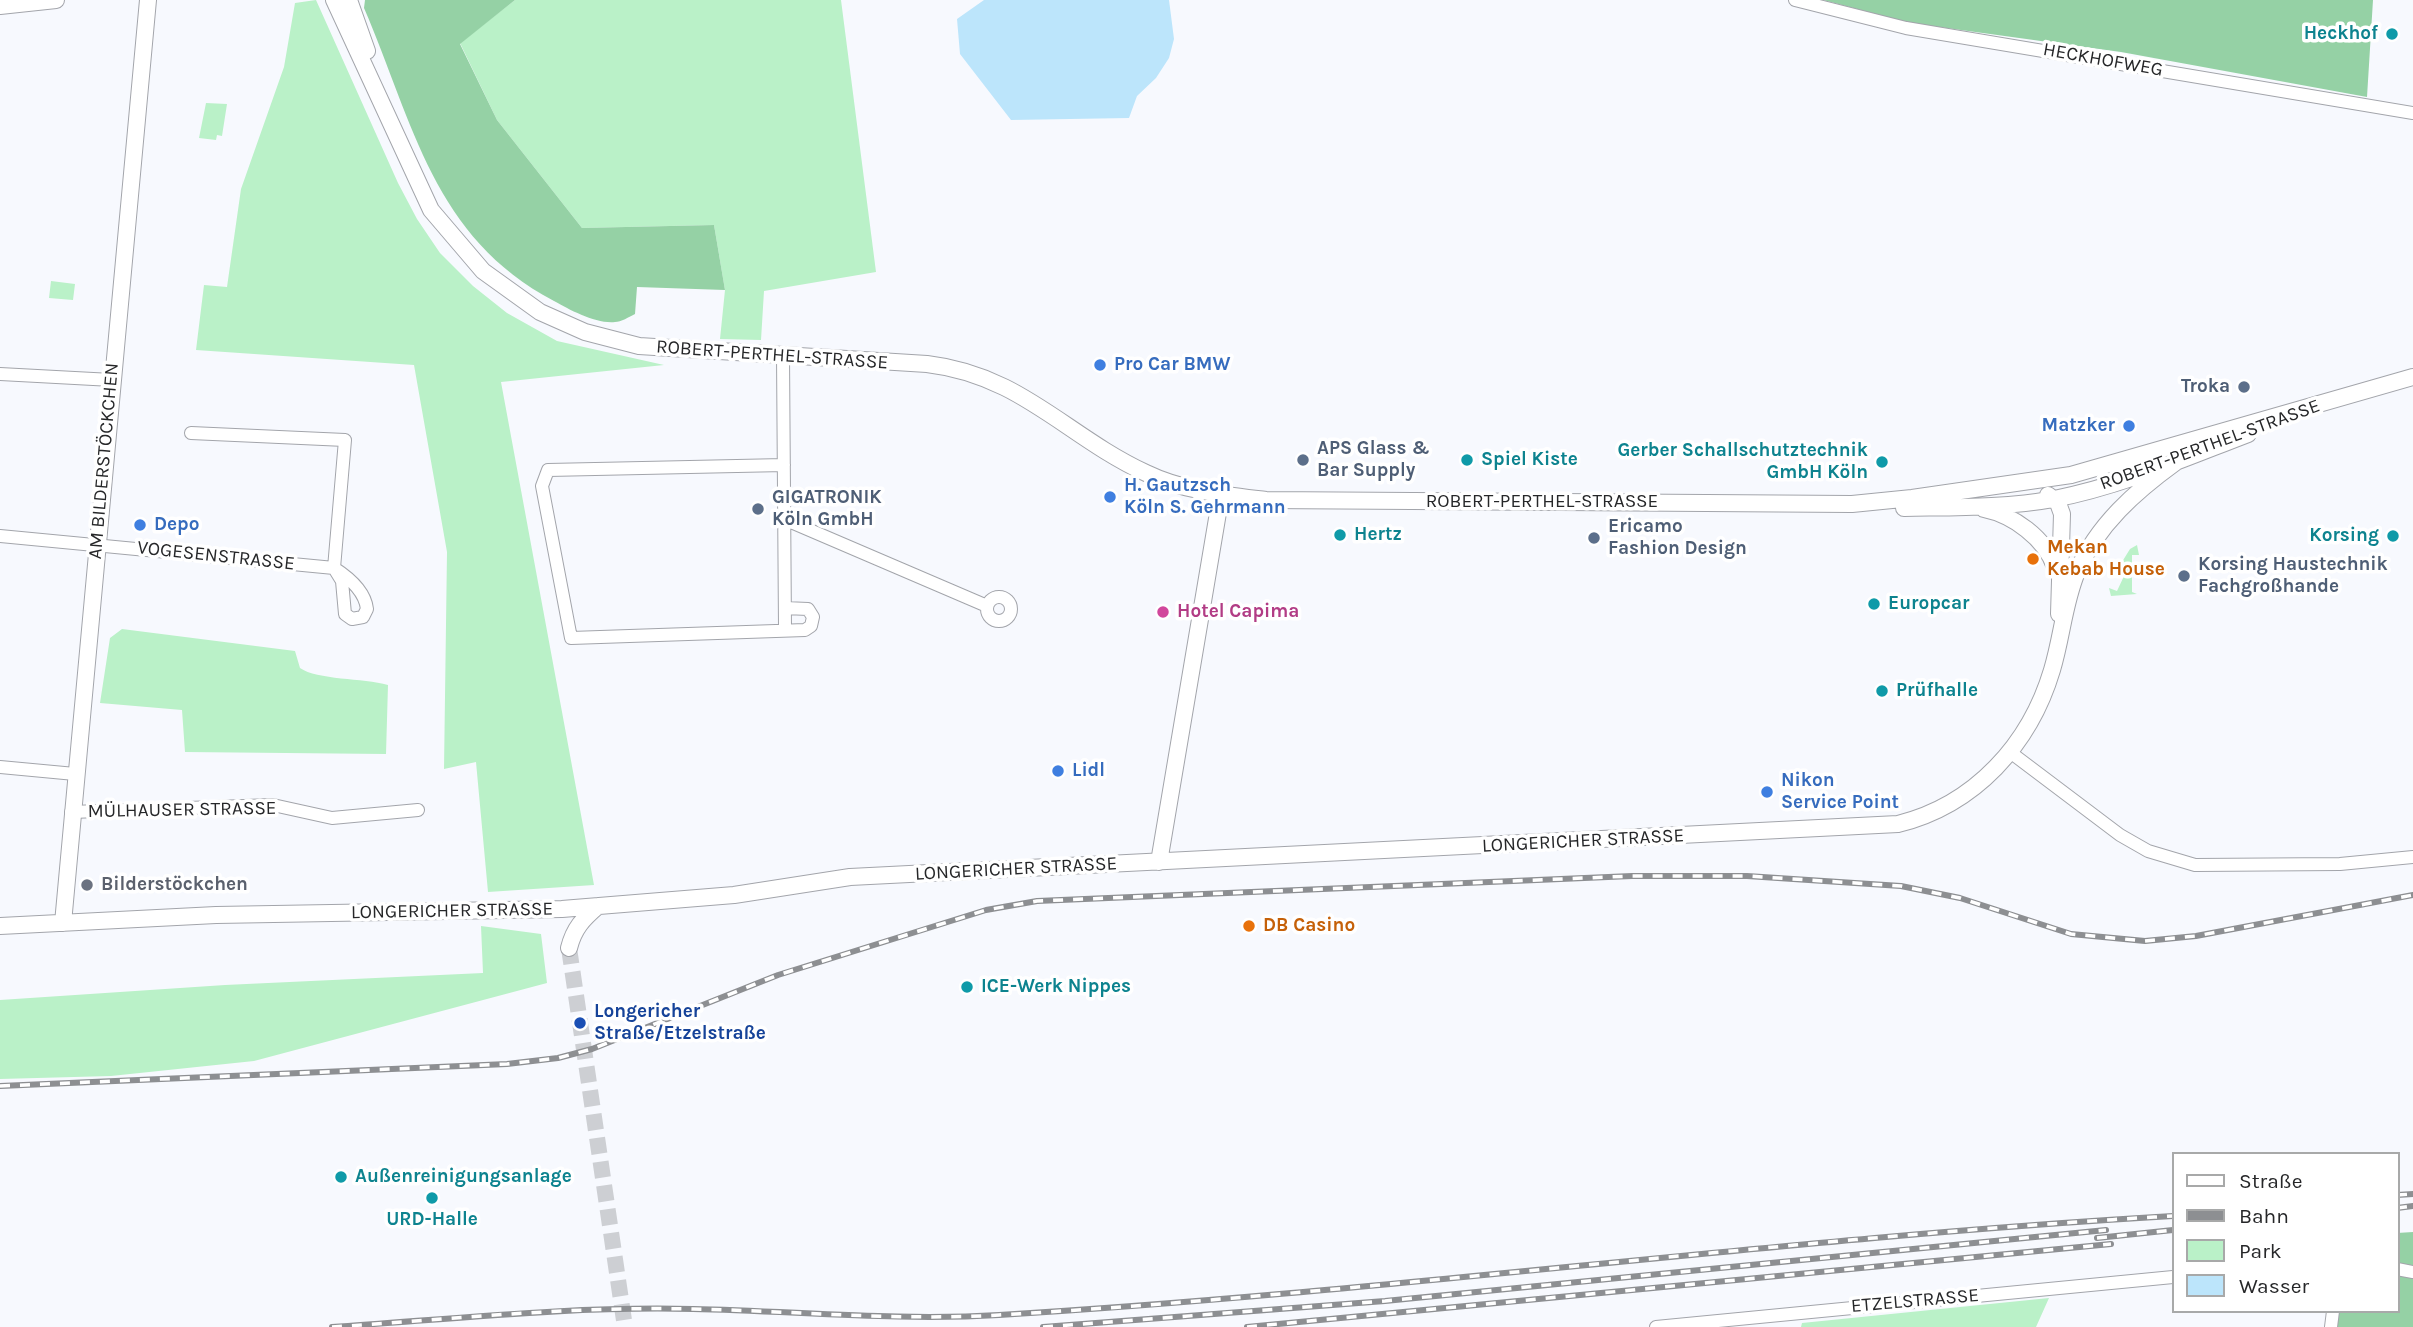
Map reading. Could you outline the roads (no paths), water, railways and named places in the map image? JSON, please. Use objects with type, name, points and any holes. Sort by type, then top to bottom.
[{"type":"street","points":[[0,6],[56,0]]},
{"type":"street","name":"AM BILDERSTÖCKCHEN","points":[[63,923],[71,812],[148,0]]},
{"type":"street","name":"ROBERT-PERTHEL-STRASSE","points":[[334,0],[420,190],[454,240],[483,271],[540,312],[585,332],[639,346],[927,364],[972,374],[1021,393],[1089,441],[1142,472],[1168,483],[1221,495],[1292,500],[1863,503],[1903,508],[1975,507],[2054,499],[2176,462],[2347,394]]},
{"type":"street","name":"ROBERT-PERTHEL-STRASSE","points":[[349,0],[392,127]]},
{"type":"street","name":"HECKHOFWEG","points":[[1796,0],[1906,29],[2413,113]]},
{"type":"street","points":[[783,356],[785,629]]},
{"type":"street","points":[[0,374],[112,380]]},
{"type":"street","name":"ROBERT-PERTHEL-STRASSE","points":[[1863,503],[2071,475],[2413,377]]},
{"type":"street","name":"VOGESENSTRASSE","points":[[0,536],[334,568],[345,440],[191,433]]},
{"type":"street","name":"LONGERICHER STRASSE","points":[[0,926],[216,915],[562,909],[734,895],[850,877],[1871,828],[1922,818],[1957,801],[1985,779],[2010,752],[2027,728],[2042,699],[2078,571],[2108,522],[2142,486],[2176,462]]},
{"type":"street","points":[[784,465],[548,470],[542,486],[571,638],[805,630],[811,626],[813,617],[805,608],[785,608]]},
{"type":"street","points":[[2022,482],[2038,486],[2054,499],[2058,486],[2071,475]]},
{"type":"street","points":[[1159,862],[1221,495]]},
{"type":"street","name":"LONGERICHER STRASSE","points":[[2054,499],[2058,637]]},
{"type":"street","points":[[1975,507],[2021,524],[2041,546],[2057,575]]},
{"type":"street","points":[[784,519],[987,606]]},
{"type":"street","points":[[2010,752],[2120,835],[2148,851],[2195,865],[2340,864],[2413,857]]},
{"type":"street","points":[[0,767],[75,774]]},
{"type":"street","name":"MÜLHAUSER STRASSE","points":[[71,812],[273,805],[332,818],[418,810]]},
{"type":"street","points":[[562,909],[569,948],[573,933],[582,919],[598,906]]},
{"type":"street","name":"ETZELSTRASSE","points":[[1656,1327],[2172,1277]]},
{"type":"water","points":[[984,0],[1169,0],[1174,39],[1169,58],[1156,78],[1137,96],[1129,118],[1011,120],[960,54],[957,19]]},
{"type":"tunnel","points":[[569,948],[625,1327]]},
{"type":"railway","points":[[0,1086],[507,1064],[558,1058],[592,1049],[778,975],[986,910],[1037,901],[1632,876],[1747,876],[1901,886],[1960,898],[2071,934],[2145,941],[2196,936],[2413,895]]},
{"type":"railway","points":[[2399,1195],[2413,1194]]},
{"type":"railway","points":[[2399,1208],[2413,1206]]},
{"type":"railway","points":[[332,1327],[603,1309],[732,1310],[885,1316],[999,1315],[1293,1293],[1879,1238],[2172,1216]]},
{"type":"railway","points":[[1043,1327],[1385,1301],[2106,1230]]},
{"type":"railway","points":[[2097,1238],[2172,1230]]},
{"type":"railway","points":[[1247,1327],[2111,1244]]},
{"type":"place","name":"Heckhof","points":[[2392,34]]},
{"type":"place","name":"Pro Car BMW","points":[[1100,365]]},
{"type":"place","name":"Troka","points":[[2244,387]]},
{"type":"place","name":"Matzker","points":[[2129,426]]},
{"type":"place","name":"APS Glass & Bar Supply","points":[[1303,460]]},
{"type":"place","name":"Spiel Kiste","points":[[1467,460]]},
{"type":"place","name":"Gerber Schallschutztechnik GmbH Köln","points":[[1882,462]]},
{"type":"place","name":"H. Gautzsch Köln S. Gehrmann","points":[[1110,497]]},
{"type":"place","name":"GIGATRONIK Köln GmbH","points":[[758,509]]},
{"type":"place","name":"Depo","points":[[140,525]]},
{"type":"place","name":"Hertz","points":[[1340,535]]},
{"type":"place","name":"Korsing","points":[[2393,536]]},
{"type":"place","name":"Ericamo Fashion Design","points":[[1594,538]]},
{"type":"place","name":"Mekan Kebab House","points":[[2033,559]]},
{"type":"place","name":"Korsing Haustechnik Fachgroßhande","points":[[2184,576]]},
{"type":"place","name":"Europcar","points":[[1874,604]]},
{"type":"place","name":"Hotel Capima","points":[[1163,612]]},
{"type":"place","name":"Prüfhalle","points":[[1882,691]]},
{"type":"place","name":"Lidl","points":[[1058,771]]},
{"type":"place","name":"Nikon Service Point","points":[[1767,792]]},
{"type":"place","name":"Bilderstöckchen","points":[[87,885]]},
{"type":"place","name":"DB Casino","points":[[1249,926]]},
{"type":"place","name":"ICE-Werk Nippes","points":[[967,987]]},
{"type":"place","name":"Longericher Straße/Etzelstraße","points":[[580,1023]]},
{"type":"place","name":"Außenreinigungsanlage","points":[[341,1177]]},
{"type":"place","name":"URD-Halle","points":[[432,1198]]}]
